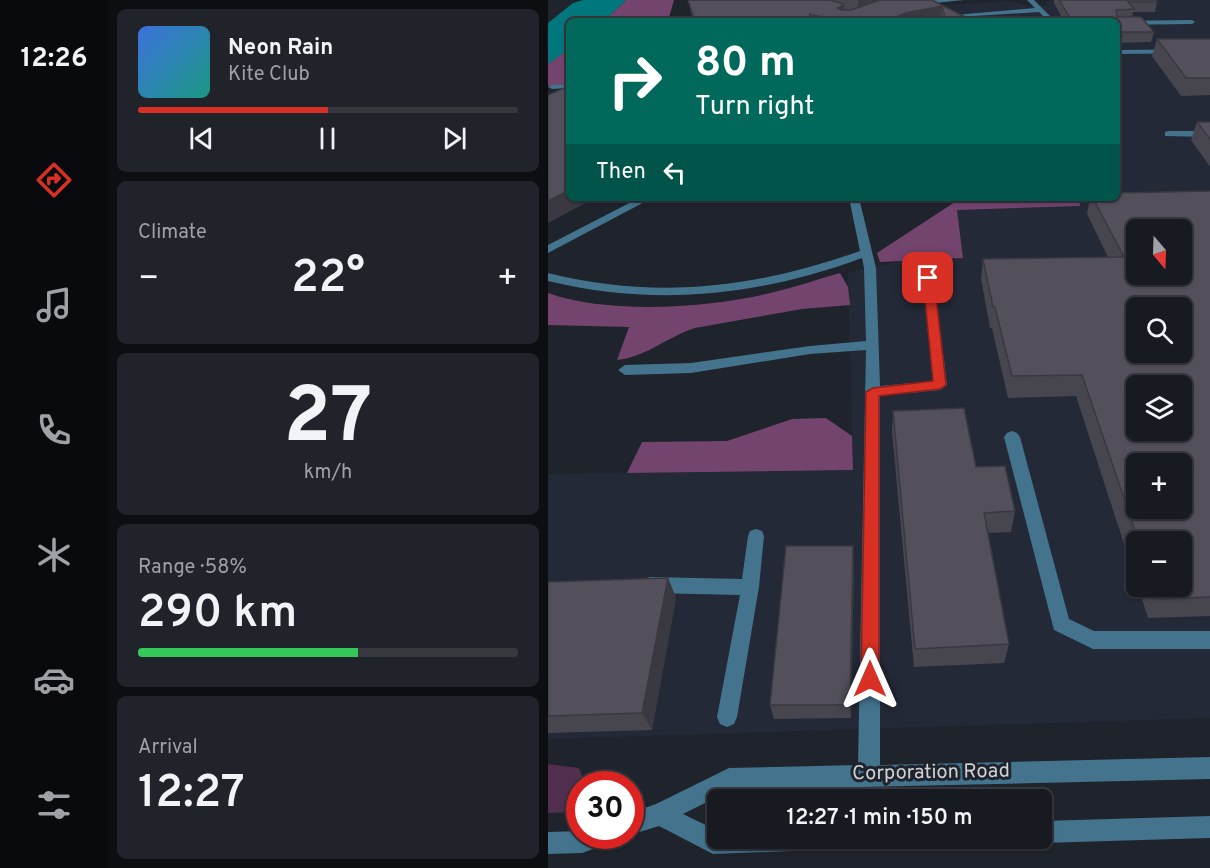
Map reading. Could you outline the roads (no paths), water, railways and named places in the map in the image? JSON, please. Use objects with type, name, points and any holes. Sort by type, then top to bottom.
[{"type":"street","points":[[909,4],[961,0]]},
{"type":"street","points":[[1030,0],[1049,18]]},
{"type":"street","points":[[958,15],[1040,10]]},
{"type":"street","points":[[1120,22],[1192,22]]},
{"type":"street","points":[[1120,52],[1211,51]]},
{"type":"street","points":[[552,87],[566,86]]},
{"type":"street","points":[[1168,134],[1211,134]]},
{"type":"street","points":[[548,250],[641,201]]},
{"type":"street","points":[[855,201],[867,252],[873,345],[869,774]]},
{"type":"street","points":[[548,277],[566,283],[603,289],[689,292],[785,279],[825,268],[867,252]]},
{"type":"street","points":[[873,392],[940,385],[928,278]]},
{"type":"street","points":[[625,370],[691,368],[810,351],[873,345]]},
{"type":"street","points":[[1012,437],[1061,624],[1093,640],[1211,640]]},
{"type":"street","points":[[727,717],[750,587],[756,536]]},
{"type":"street","points":[[631,585],[750,587]]},
{"type":"street","name":"Corporation Road","points":[[644,819],[660,814],[729,779],[869,774],[1211,768]]},
{"type":"street","points":[[660,814],[707,840]]},
{"type":"street","points":[[1052,832],[1211,827]]},
{"type":"street","points":[[548,843],[566,842]]},
{"type":"water","points":[[583,0],[626,0],[607,18],[566,18],[566,51],[548,64],[548,23],[573,3]]}]
